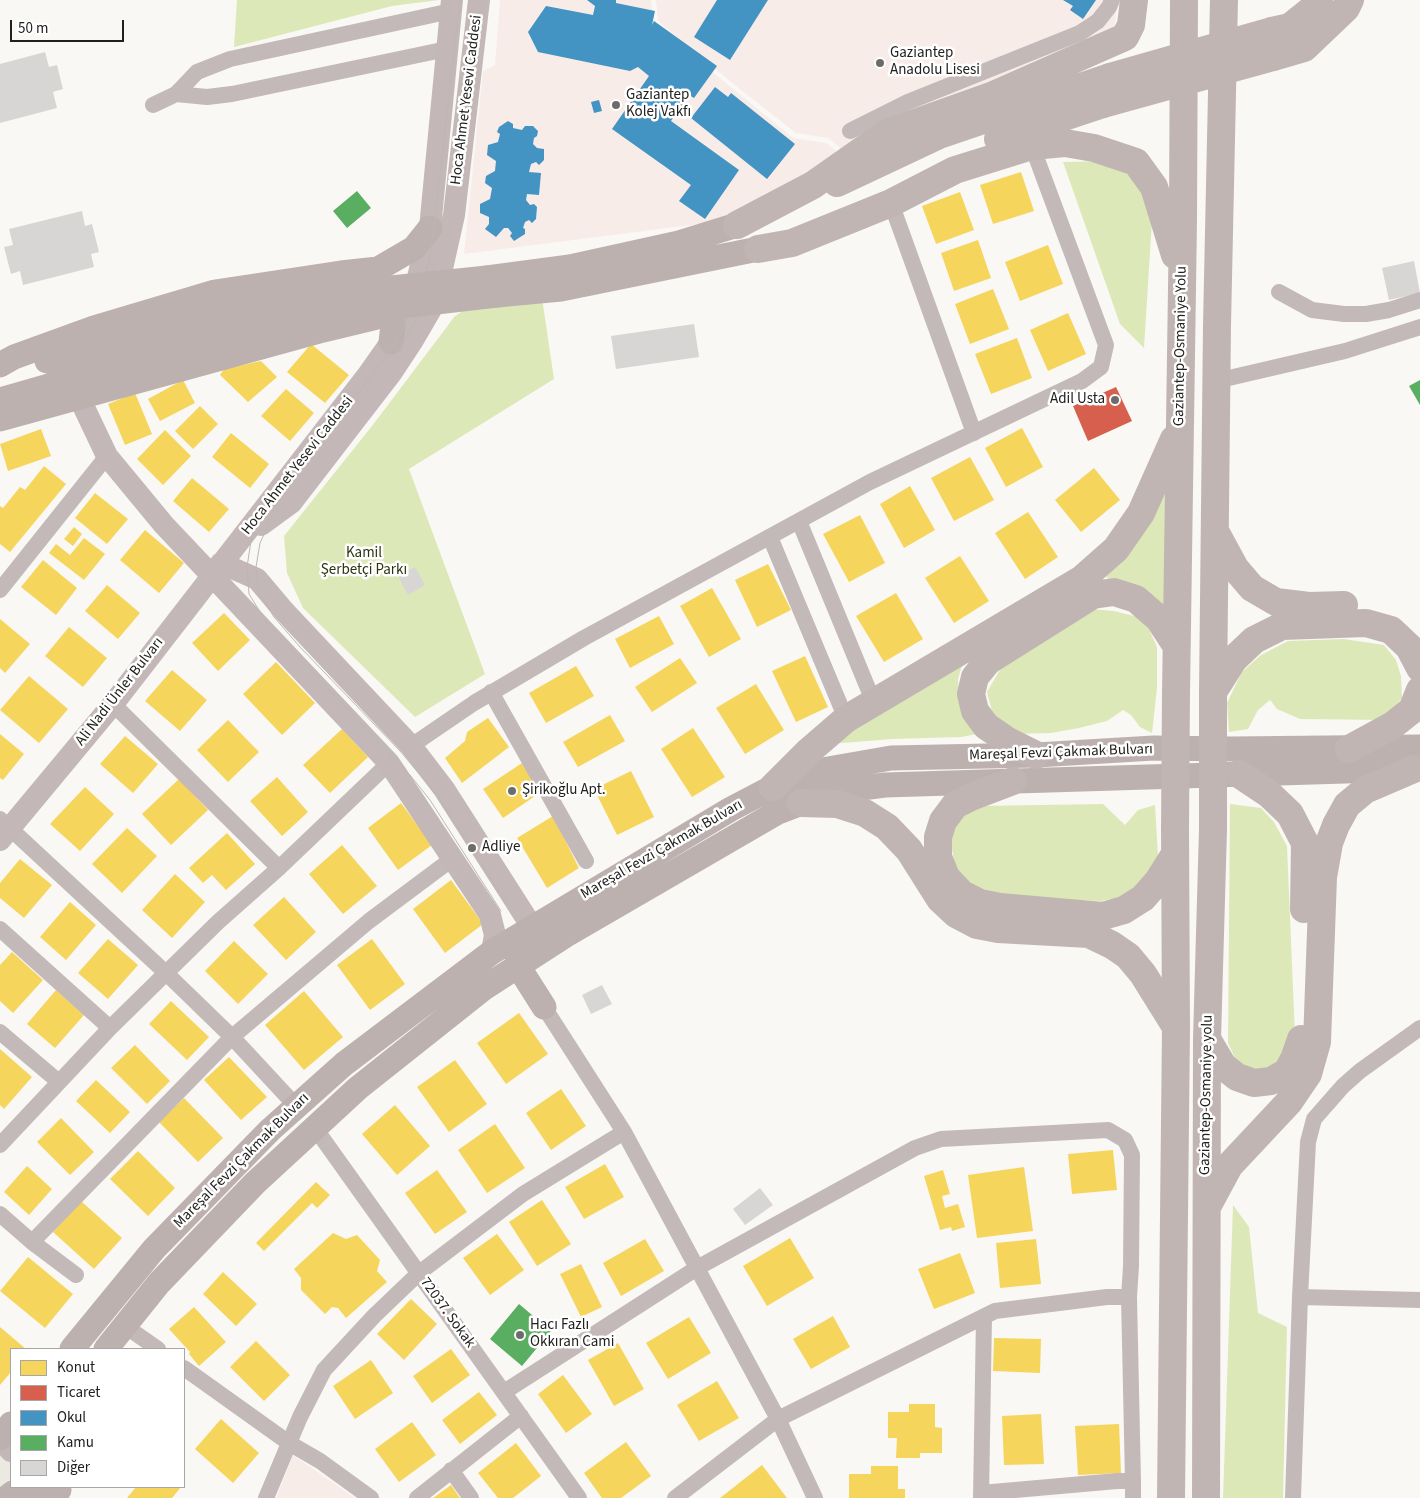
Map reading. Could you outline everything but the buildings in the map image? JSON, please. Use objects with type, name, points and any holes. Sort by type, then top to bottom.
[{"type":"highway","points":[[737,225],[812,185],[887,133],[991,96],[1125,37],[1131,24],[1134,0]]},
{"type":"highway","name":"Gaziantep-Osmaniye Yolu","points":[[1176,693],[1184,0]]},
{"type":"highway","points":[[1213,692],[1216,381],[1224,0]]},
{"type":"highway","points":[[758,249],[842,205],[927,166],[1012,134],[1273,44],[1316,6],[1319,0]]},
{"type":"highway","points":[[737,225],[818,192],[939,135],[1110,77],[1273,44],[1304,48],[1346,8],[1350,0]]},
{"type":"highway","points":[[758,249],[792,243],[891,203],[954,170],[1032,146],[1065,143],[1094,148],[1136,162],[1154,187],[1182,278]]},
{"type":"highway","points":[[773,787],[809,751],[846,719],[1082,579],[1116,549],[1141,513],[1158,479],[1180,424]]},
{"type":"highway","points":[[1215,530],[1235,568],[1252,588],[1276,602],[1309,606],[1353,605],[1378,607],[1398,614],[1420,632]]},
{"type":"highway","points":[[1036,755],[1008,741],[986,726],[975,711],[971,694],[975,677],[988,661],[1093,596],[1114,592],[1136,599],[1159,618],[1176,646]]},
{"type":"highway","points":[[1213,692],[1234,659],[1254,640],[1282,626],[1366,623],[1392,630],[1409,647],[1420,668]]},
{"type":"highway","points":[[1349,749],[1393,725],[1412,710],[1420,690]]},
{"type":"highway","name":"Gaziantep-Osmaniye yolu","points":[[1206,1498],[1207,1039],[1214,829],[1213,692]]},
{"type":"highway","name":"Gaziantep-Osmaniye yolu","points":[[1171,1498],[1176,1027],[1176,693]]},
{"type":"highway","points":[[1206,1209],[1229,1166],[1289,1102],[1308,1074],[1317,1042],[1323,877],[1329,843],[1336,825],[1347,806],[1365,790],[1418,761]]},
{"type":"highway","points":[[1207,1039],[1223,1066],[1237,1077],[1254,1083],[1271,1081],[1287,1072],[1302,1036],[1305,843],[1290,814],[1269,794],[1239,774]]},
{"type":"highway","points":[[1013,781],[955,805],[943,821],[938,837],[938,856],[946,878],[962,894],[980,903],[1000,907],[1104,916],[1124,910],[1143,898],[1158,881],[1175,841]]},
{"type":"highway","points":[[801,803],[837,804],[865,812],[887,826],[909,850],[940,899],[956,914],[977,925],[1090,934],[1112,945],[1128,956],[1143,974],[1176,1027]]},
{"type":"main road","points":[[492,287],[570,267],[679,244],[737,225]]},
{"type":"main road","points":[[0,365],[14,357],[94,328],[215,292],[378,269],[414,248],[430,228]]},
{"type":"main road","points":[[0,373],[246,308],[333,304],[492,287],[561,289],[758,249]]},
{"type":"main road","points":[[0,400],[333,304]]},
{"type":"main road","points":[[0,419],[381,316],[390,318],[393,325],[390,342]]},
{"type":"main road","name":"Mareşal Fevzi Çakmak Bulvarı","points":[[73,1348],[154,1249],[270,1130],[344,1064],[492,952],[731,809],[773,787],[828,769],[891,758],[1036,755],[1154,748],[1349,749],[1418,761]]},
{"type":"main road","name":"Mareşal Fevzi Çakmak Bulvarı","points":[[107,1348],[159,1283],[255,1183],[358,1088],[484,988],[566,935],[778,812],[830,792],[885,785],[1239,774],[1418,761]]},
{"type":"main road","points":[[527,931],[517,946],[518,966],[544,1008]]},
{"type":"main road","points":[[544,1008],[542,970],[552,952],[566,935]]},
{"type":"main road","points":[[0,1439],[10,1425]]},
{"type":"main road","points":[[0,1490],[10,1476]]},
{"type":"main road","points":[[6,1498],[13,1493],[28,1488],[61,1492]]},
{"type":"street","name":"Hoca Ahmet Yesevi Caddesi","points":[[238,542],[291,503],[392,372],[414,340],[434,304],[454,215],[479,0]]},
{"type":"street","points":[[850,131],[908,102],[1080,33],[1098,21],[1112,0]]},
{"type":"street","name":"Hoca Ahmet Yesevi Caddesi","points":[[238,542],[367,376],[411,306],[430,228],[451,5]]},
{"type":"street","points":[[153,105],[176,94],[197,72],[230,59],[451,5]]},
{"type":"street","points":[[176,94],[207,97],[232,94],[447,48]]},
{"type":"street","points":[[411,746],[492,692],[584,638],[870,482],[1082,380],[1101,367],[1106,345],[1032,146]]},
{"type":"street","points":[[891,203],[974,433]]},
{"type":"street","points":[[1279,292],[1312,310],[1344,314],[1366,314],[1389,310],[1420,300]]},
{"type":"street","points":[[1216,381],[1345,351],[1420,327]]},
{"type":"street","points":[[79,397],[108,456],[164,525],[216,569],[389,763],[490,915],[494,934],[492,952]]},
{"type":"street","points":[[0,590],[108,456]]},
{"type":"street","points":[[799,521],[874,703]]},
{"type":"street","points":[[770,537],[846,719]]},
{"type":"street","name":"Ali Nadi Ünler Bulvarı","points":[[3,829],[113,704],[238,542]]},
{"type":"street","points":[[216,569],[257,579],[284,611],[411,746],[444,789],[527,931]]},
{"type":"street","points":[[492,692],[586,861]]},
{"type":"street","points":[[113,704],[279,868]]},
{"type":"street","points":[[0,1145],[110,1028],[166,973],[389,763]]},
{"type":"street","points":[[3,829],[166,973],[232,1037],[296,1106]]},
{"type":"street","points":[[32,1242],[232,1037],[369,921],[452,858]]},
{"type":"street","points":[[0,929],[110,1028]]},
{"type":"street","points":[[544,1008],[624,1132],[778,1419],[815,1498]]},
{"type":"street","points":[[1293,1498],[1308,1142],[1314,1119],[1343,1086],[1360,1071],[1420,1028]]},
{"type":"street","points":[[0,1032],[59,1082]]},
{"type":"street","name":"72037. Sokak","points":[[315,1128],[579,1498]]},
{"type":"street","points":[[504,1392],[697,1268],[915,1148],[941,1139],[1108,1130],[1125,1140],[1132,1155],[1129,1297],[1133,1498]]},
{"type":"street","points":[[266,1498],[300,1417],[324,1370],[374,1316],[419,1273],[523,1194],[624,1132]]},
{"type":"street","points":[[0,1214],[32,1242],[76,1275]]},
{"type":"street","points":[[674,1498],[694,1492],[778,1419],[995,1312],[1107,1297],[1129,1297]]},
{"type":"street","points":[[1300,1297],[1420,1300]]},
{"type":"street","points":[[984,1317],[981,1496],[1117,1481],[1133,1481]]},
{"type":"street","points":[[125,1326],[157,1348]]},
{"type":"street","points":[[185,1369],[289,1443],[320,1460],[371,1498]]},
{"type":"street","points":[[417,1498],[520,1416]]},
{"type":"street","points":[[0,1439],[10,1450]]},
{"type":"street","points":[[451,1470],[471,1498]]},
{"type":"shaded area","name":"Gaziantep Kolej Vakfı","points":[[500,0],[651,0],[654,24],[793,138],[826,143],[843,156],[730,220],[464,254],[483,71],[495,65]]},
{"type":"shaded area","name":"Gaziantep Anadolu Lisesi","points":[[656,0],[1118,0],[1114,30],[848,154],[828,138],[796,133],[731,82],[658,21]]},
{"type":"shaded area","points":[[0,1451],[10,1459],[10,1488],[0,1498]]},
{"type":"shaded area","points":[[293,1455],[355,1498],[276,1498]]},
{"type":"green space","points":[[237,0],[439,0],[392,6],[234,47]]},
{"type":"green space","points":[[1113,161],[1131,170],[1146,192],[1152,221],[1144,348],[1120,324],[1063,162]]},
{"type":"green space","name":"Kamil Şerbetçi Parkı","points":[[542,298],[554,379],[409,469],[485,674],[415,717],[303,608],[287,573],[284,536],[372,426],[455,316],[479,301]]},
{"type":"green space","points":[[1167,489],[1166,609],[1106,577]]},
{"type":"green space","points":[[1092,609],[1114,611],[1138,617],[1149,629],[1157,647],[1157,688],[1152,733],[1140,727],[1131,715],[1123,710],[1107,721],[1079,728],[1051,733],[1013,734],[994,719],[987,692],[1001,668]]},
{"type":"green space","points":[[1344,639],[1384,645],[1396,660],[1401,676],[1402,698],[1385,720],[1300,719],[1277,709],[1270,700],[1258,710],[1248,729],[1229,732],[1227,703],[1242,672],[1261,655],[1288,641]]},
{"type":"green space","points":[[964,658],[958,679],[959,699],[977,734],[961,737],[892,739],[843,743],[829,742]]},
{"type":"green space","points":[[1103,804],[1125,825],[1138,810],[1155,805],[1158,856],[1144,878],[1125,897],[1100,901],[997,897],[970,885],[955,867],[951,843],[954,827],[966,814],[978,806]]},
{"type":"green space","points":[[1230,804],[1261,808],[1274,822],[1287,846],[1295,1036],[1286,1058],[1270,1070],[1251,1071],[1236,1060],[1228,1043]]},
{"type":"green space","points":[[1233,1205],[1249,1227],[1258,1313],[1287,1327],[1283,1498],[1223,1498]]},
{"type":"tram line","points":[[460,0],[431,253],[418,299],[394,346],[256,529],[251,541],[247,567],[249,594],[267,623],[410,775],[430,800],[501,911]]},
{"type":"tram line","points":[[400,348],[426,302],[435,261]]},
{"type":"tram line","points":[[273,515],[260,543],[256,567],[258,591],[274,617],[300,647],[400,751],[437,795],[509,906]]},
{"type":"place","name":"Gaziantep Anadolu Lisesi","points":[[880,63]]},
{"type":"place","name":"Gaziantep Kolej Vakfı","points":[[616,105]]},
{"type":"place","name":"Adil Usta","points":[[1115,400]]},
{"type":"place","name":"Şirikoğlu Apt.","points":[[512,791]]},
{"type":"place","name":"Adliye","points":[[472,848]]},
{"type":"place","name":"Hacı Fazlı Okkıran Cami","points":[[520,1335]]}]
